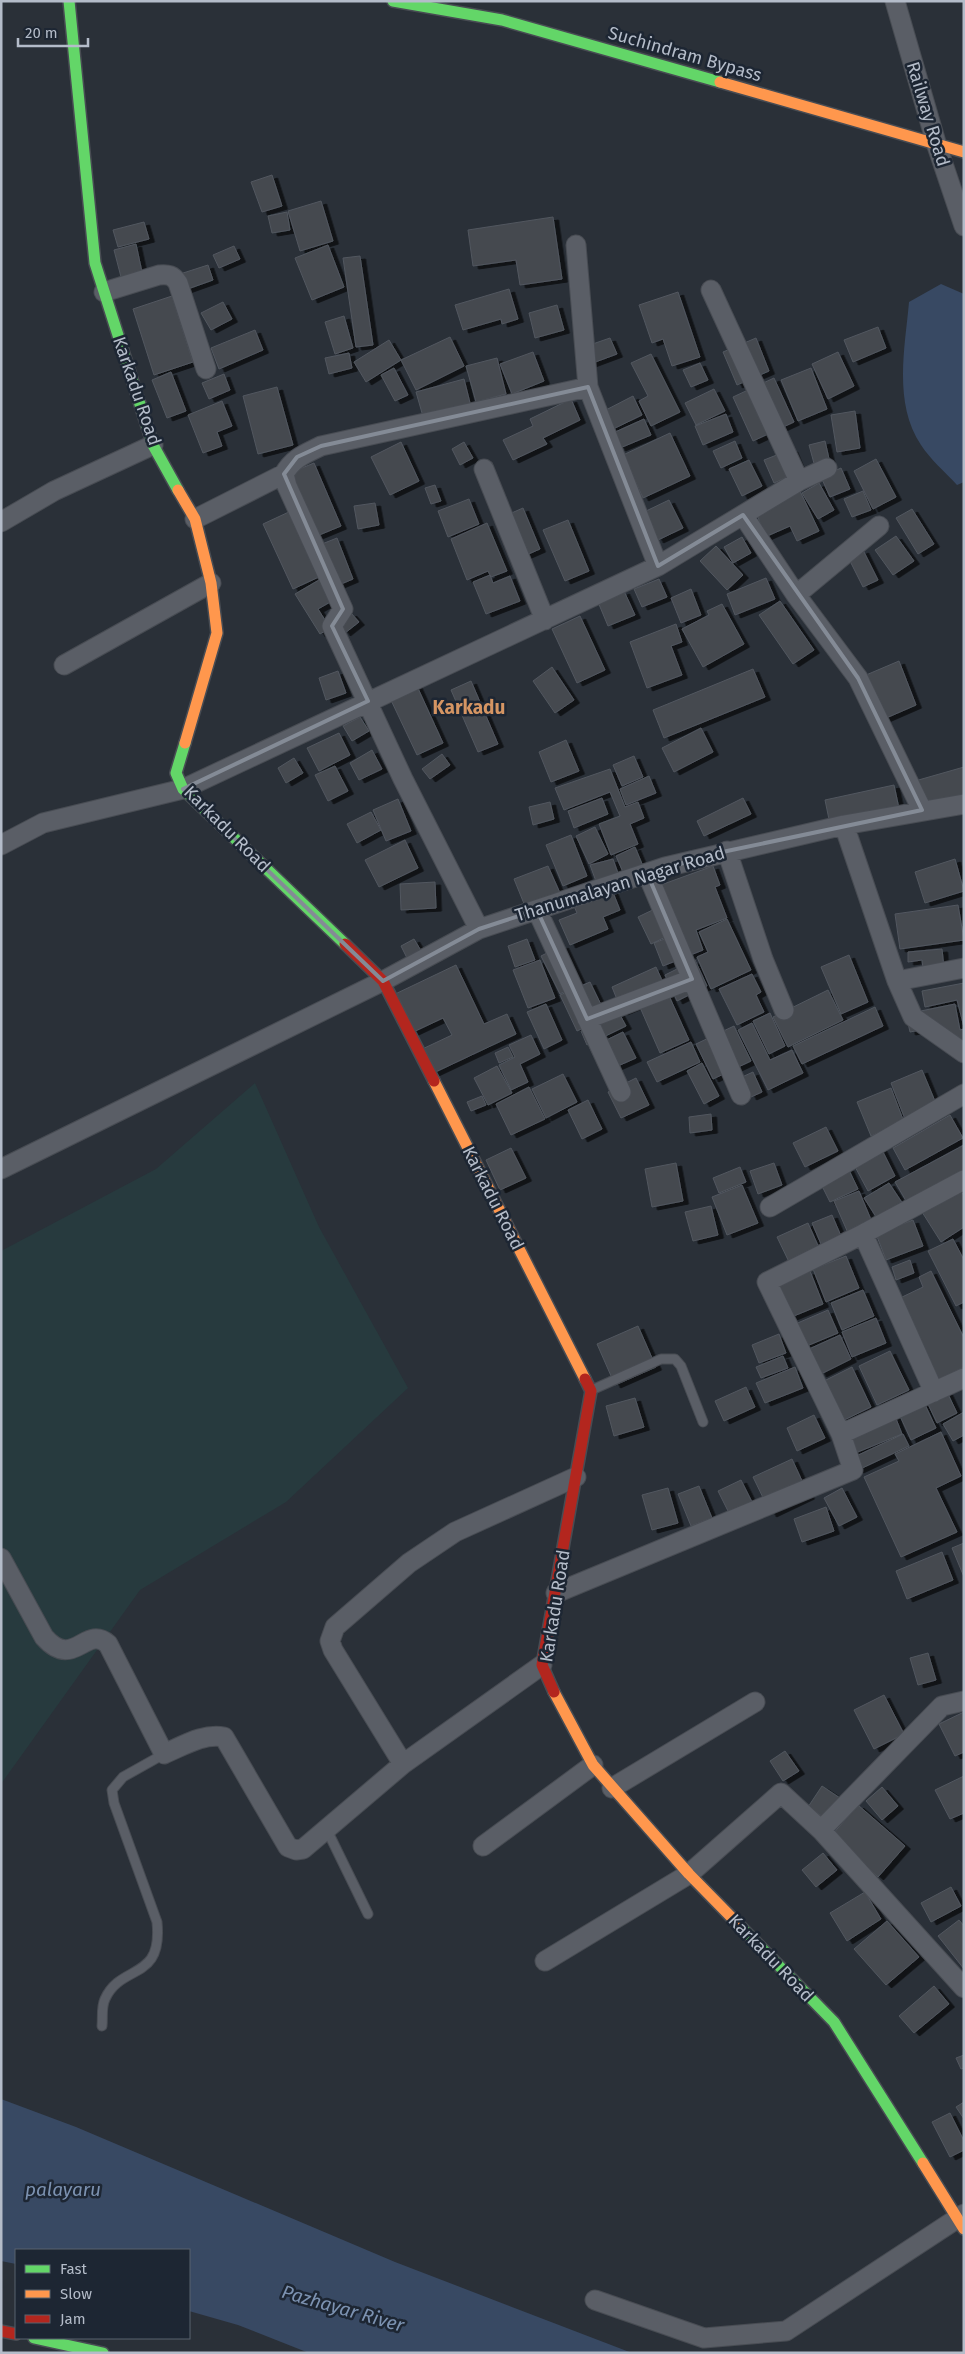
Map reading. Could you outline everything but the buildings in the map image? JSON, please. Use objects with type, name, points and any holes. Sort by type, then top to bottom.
[{"type":"main road","name":"Karkadu Road","points":[[70,1],[95,263],[153,445],[195,519],[211,583],[218,633],[176,772],[183,789],[383,981],[591,1390],[542,1665],[560,1708],[592,1765],[612,1788],[689,1874],[834,2022],[961,2220]]},
{"type":"main road","name":"Suchindram Bypass","points":[[393,1],[502,20],[860,122],[937,146],[964,152]]},
{"type":"main road","points":[[1,2331],[15,2334]]},
{"type":"main road","points":[[39,2339],[102,2353]]},
{"type":"street","name":"Railway Road","points":[[895,1],[937,146],[964,226]]},
{"type":"street","points":[[576,245],[588,387],[658,566]]},
{"type":"street","points":[[104,292],[159,275],[168,274],[174,277],[178,283],[206,369]]},
{"type":"street","points":[[712,290],[799,481]]},
{"type":"street","points":[[195,519],[284,474],[297,457],[321,446],[588,387]]},
{"type":"street","points":[[1,522],[54,491],[153,445]]},
{"type":"street","points":[[1,845],[43,823],[183,789],[658,566],[799,481],[827,468]]},
{"type":"street","points":[[484,469],[546,620]]},
{"type":"street","points":[[284,474],[343,609],[332,626],[403,779],[479,929]]},
{"type":"street","points":[[742,515],[796,595],[858,678],[922,810]]},
{"type":"street","points":[[796,595],[879,526]]},
{"type":"street","points":[[64,665],[211,583]]},
{"type":"street","name":"Thanumalayan Nagar Road","points":[[383,981],[479,929],[647,873],[727,851],[844,825],[964,804]]},
{"type":"street","points":[[844,825],[897,982],[914,1017],[964,1053]]},
{"type":"street","points":[[727,851],[763,959],[784,1010]]},
{"type":"street","points":[[647,873],[741,1095]]},
{"type":"street","points":[[536,910],[621,1092]]},
{"type":"street","points":[[897,982],[964,968]]},
{"type":"street","points":[[587,1019],[692,979]]},
{"type":"street","points":[[1,1170],[383,981]]},
{"type":"street","points":[[770,1207],[964,1094]]},
{"type":"street","points":[[556,1593],[853,1470],[841,1434],[767,1282],[863,1234],[964,1180]]},
{"type":"street","points":[[863,1234],[934,1392]]},
{"type":"street","points":[[841,1434],[964,1378]]},
{"type":"street","points":[[404,1764],[333,1650],[330,1641],[335,1627],[409,1563],[454,1532],[576,1478]]},
{"type":"street","points":[[1,1558],[44,1637],[51,1645],[58,1650],[66,1650],[95,1638],[102,1639],[108,1644],[164,1754],[200,1738],[215,1735],[224,1737],[288,1847],[296,1850],[303,1849],[404,1764],[542,1665]]},
{"type":"street","points":[[821,1830],[942,1706],[964,1701]]},
{"type":"street","points":[[612,1788],[755,1702]]},
{"type":"street","points":[[483,1846],[592,1765]]},
{"type":"street","points":[[545,1961],[689,1874],[781,1793],[821,1830],[964,1988]]},
{"type":"street","points":[[595,2300],[704,2338],[786,2331],[961,2220]]},
{"type":"lane","points":[[591,1390],[661,1359],[675,1359],[681,1366],[703,1422]]},
{"type":"lane","points":[[102,2026],[104,2002],[109,1992],[148,1964],[156,1951],[158,1933],[157,1922],[114,1803],[112,1790],[123,1777],[164,1754]]},
{"type":"lane","points":[[326,1828],[368,1914]]},
{"type":"highlighted area","points":[[588,387],[658,566],[743,515],[858,678],[922,810],[727,851],[647,873],[692,979],[587,1019],[537,910],[479,929],[383,981],[183,789],[368,701],[332,626],[343,609],[284,474],[297,457],[321,446]]},
{"type":"green space","points":[[255,1083],[319,1227],[408,1388],[286,1502],[140,1590],[1,1784],[1,1251],[156,1169]]},
{"type":"water","points":[[941,284],[964,294],[964,482],[957,485],[921,445],[912,429],[904,393],[904,356],[909,302]]},
{"type":"water","name":"palayaru","points":[[1,2099],[76,2127],[395,2262],[632,2353],[309,2353],[238,2325],[190,2311],[190,2249],[15,2249],[15,2264],[1,2261]]},
{"type":"traffic: fast","points":[[69,1],[95,263],[153,445],[178,490]]},
{"type":"traffic: fast","points":[[393,1],[502,20],[720,82]]},
{"type":"traffic: fast","points":[[185,743],[176,773],[183,789],[345,944]]},
{"type":"traffic: fast","points":[[738,1924],[834,2022],[923,2163]]},
{"type":"traffic: fast","points":[[39,2339],[103,2353]]},
{"type":"traffic: slow","points":[[720,82],[964,152]]},
{"type":"traffic: slow","points":[[178,490],[195,519],[211,583],[217,633],[185,743]]},
{"type":"traffic: slow","points":[[434,1081],[585,1379]]},
{"type":"traffic: slow","points":[[554,1692],[593,1765],[689,1874],[738,1924]]},
{"type":"traffic: slow","points":[[923,2163],[964,2229]]},
{"type":"traffic: jam","points":[[345,944],[383,981],[434,1081]]},
{"type":"traffic: jam","points":[[554,1692],[542,1665],[591,1391],[585,1379]]},
{"type":"traffic: jam","points":[[1,2331],[15,2334]]},
{"type":"district","name":"Karkadu","points":[[469,707]]},
{"type":"water label","name":"Pazhayar River","points":[[343,2308]]}]
